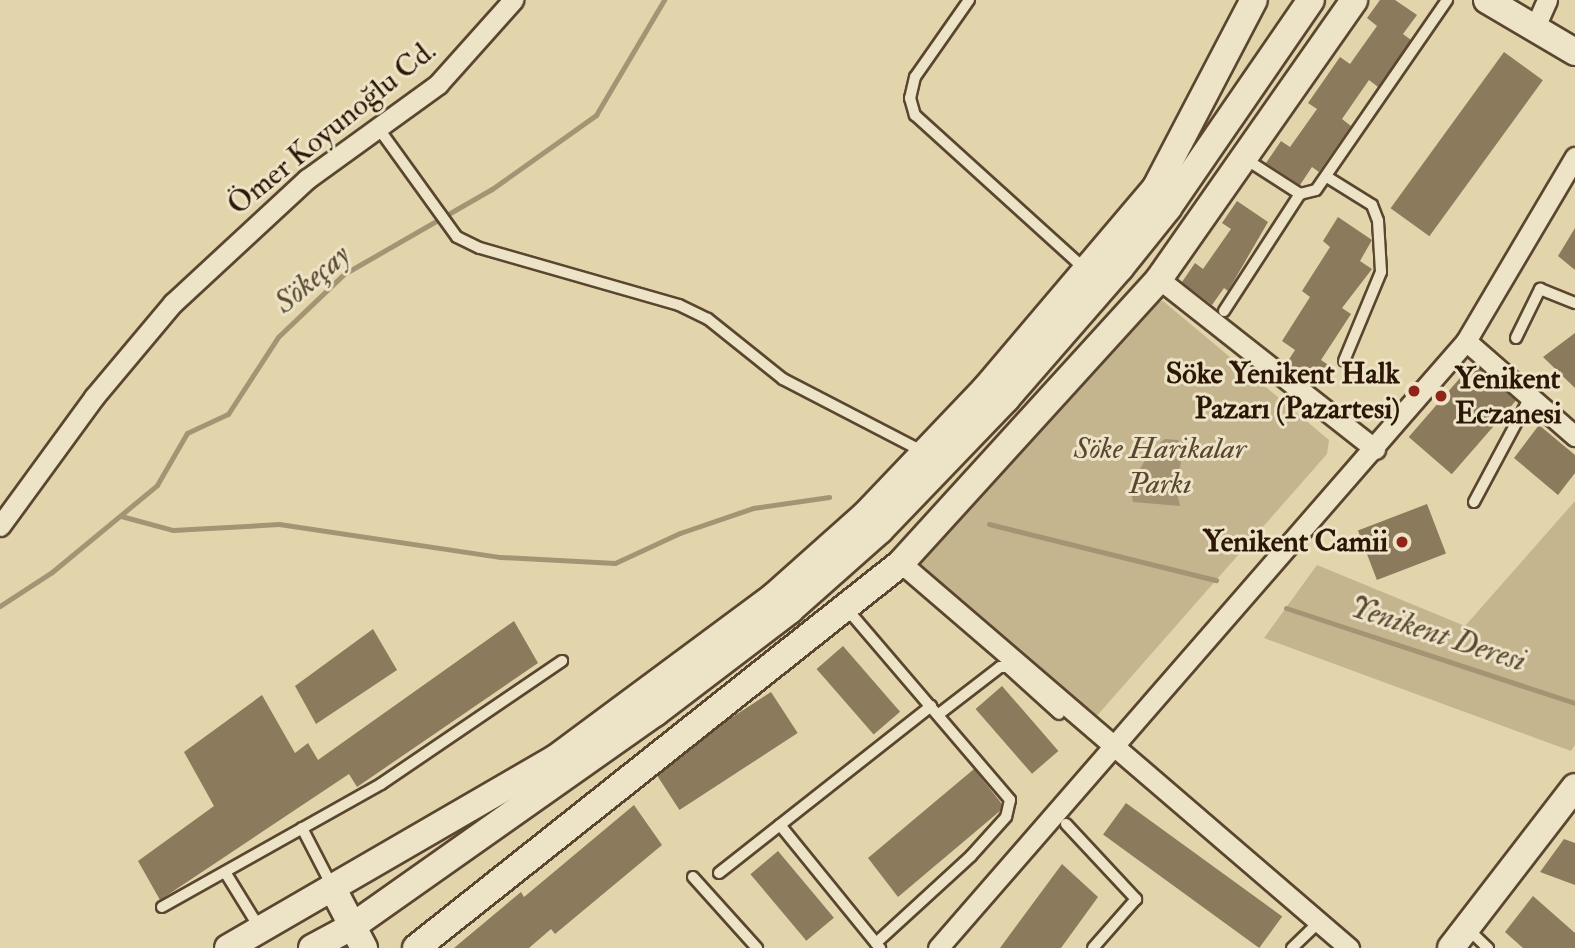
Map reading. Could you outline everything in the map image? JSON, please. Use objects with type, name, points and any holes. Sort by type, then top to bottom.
[{"type":"main road","points":[[228,948],[265,938],[332,887],[556,758],[647,694],[774,596],[865,515],[924,453],[1155,189],[1254,0]]},
{"type":"main road","points":[[312,948],[359,937],[790,610],[880,530],[1006,400],[1120,268],[1168,208],[1311,0]]},
{"type":"main road","points":[[416,948],[591,805],[901,563],[1159,279],[1354,0]]},
{"type":"main road","points":[[1487,0],[1575,52]]},
{"type":"main road","points":[[1459,938],[1572,796]]},
{"type":"main road","points":[[332,887],[359,937]]},
{"type":"street","name":"Ömer Koyunoğlu Cd.","points":[[0,526],[94,397],[173,303],[307,179],[438,84],[513,0]]},
{"type":"street","points":[[1535,27],[1547,0]]},
{"type":"street","points":[[938,948],[1117,746],[1466,341],[1575,156]]},
{"type":"street","points":[[1159,279],[1375,449]]},
{"type":"street","points":[[1466,341],[1575,436]]},
{"type":"street","points":[[901,563],[1349,948]]},
{"type":"lane","points":[[969,0],[915,77],[910,98],[915,116],[1086,270]]},
{"type":"lane","points":[[1224,311],[1300,194],[1316,190],[1327,177],[1447,0]]},
{"type":"lane","points":[[379,129],[457,237],[493,253],[679,305],[708,319],[783,379],[924,453]]},
{"type":"lane","points":[[1244,158],[1300,194]]},
{"type":"lane","points":[[1327,177],[1372,205],[1378,221],[1381,272],[1344,361]]},
{"type":"lane","points":[[1516,338],[1539,289],[1575,303]]},
{"type":"lane","points":[[1474,502],[1530,397]]},
{"type":"lane","points":[[780,825],[878,945],[971,856],[1006,817],[1010,807],[1009,795],[846,608]]},
{"type":"lane","points":[[162,907],[381,784],[562,661]]},
{"type":"lane","points":[[719,873],[935,710],[1000,667],[1007,667],[1059,713]]},
{"type":"lane","points":[[1066,824],[1136,899],[1093,948]]},
{"type":"lane","points":[[302,828],[332,887]]},
{"type":"lane","points":[[225,872],[265,938]]},
{"type":"lane","points":[[693,877],[757,948]]},
{"type":"lane","points":[[1292,948],[1319,922]]},
{"type":"lane","points":[[1459,938],[1488,948]]},
{"type":"green space","name":"Söke Harikalar Parkı","points":[[1163,301],[1329,440],[1327,454],[1095,718],[918,563],[1146,306]]},
{"type":"green space","points":[[1575,501],[1575,745],[1571,751],[1264,638],[1317,565],[1465,626]]},
{"type":"shaded area","points":[[1165,439],[1178,440],[1183,446],[1177,492],[1180,506],[1133,502],[1130,486],[1151,450]]},
{"type":"building","points":[[1380,0],[1395,0],[1417,15],[1403,34],[1411,40],[1378,87],[1369,80],[1342,119],[1351,126],[1319,172],[1312,167],[1300,185],[1266,163],[1281,141],[1290,147],[1317,109],[1308,103],[1340,57],[1350,64],[1377,26],[1367,18]]},
{"type":"building","points":[[1504,52],[1543,80],[1429,236],[1391,208]]},
{"type":"building","points":[[1237,201],[1268,222],[1228,291],[1224,288],[1212,305],[1182,282],[1195,263],[1203,269],[1231,229],[1222,223]]},
{"type":"building","points":[[1338,217],[1372,240],[1360,261],[1372,269],[1342,308],[1351,314],[1321,360],[1330,366],[1316,387],[1286,364],[1295,350],[1282,341],[1310,297],[1302,291],[1330,247],[1323,241]]},
{"type":"building","points":[[1575,228],[1575,270],[1558,256]]},
{"type":"building","points":[[1575,333],[1575,388],[1543,357]]},
{"type":"building","points":[[1473,363],[1516,400],[1452,474],[1409,437]]},
{"type":"building","points":[[1539,425],[1575,455],[1575,473],[1558,495],[1514,458]]},
{"type":"building","name":"Yenikent Camii","points":[[1427,504],[1446,553],[1377,580],[1358,531]]},
{"type":"building","points":[[514,621],[538,663],[357,787],[349,774],[160,900],[138,861],[214,806],[184,752],[262,695],[295,753],[308,743],[318,760]]},
{"type":"building","points":[[373,629],[397,670],[316,724],[295,686]]},
{"type":"building","points":[[843,646],[900,712],[874,735],[817,669]]},
{"type":"building","points":[[1002,686],[1058,751],[1032,774],[976,709]]},
{"type":"building","points":[[771,692],[798,733],[679,810],[653,769]]},
{"type":"building","points":[[974,769],[1002,804],[1000,811],[898,897],[868,858]]},
{"type":"building","points":[[1126,803],[1282,916],[1259,948],[1103,835]]},
{"type":"building","points":[[634,805],[662,845],[555,934],[551,929],[529,948],[454,948],[521,892],[524,897]]},
{"type":"building","points":[[1564,839],[1575,843],[1575,885],[1540,872]]},
{"type":"building","points":[[778,851],[834,918],[806,941],[750,874]]},
{"type":"building","points":[[1062,864],[1098,897],[1061,948],[1000,948]]},
{"type":"building","points":[[1533,896],[1575,933],[1575,948],[1523,948],[1505,932]]},
{"type":"waterway","name":"Sökeçay","points":[[0,606],[52,572],[157,485],[187,433],[228,414],[278,337],[344,274],[492,189],[596,115],[664,0]]},
{"type":"waterway","points":[[121,516],[173,530],[279,524],[501,557],[615,563],[680,533],[753,508],[829,497]]},
{"type":"waterway","points":[[989,524],[1216,580]]},
{"type":"waterway","name":"Yenikent Deresi","points":[[1286,608],[1575,703]]},
{"type":"place","name":"Söke Yenikent Halk Pazarı (Pazartesi)","points":[[1414,391]]},
{"type":"place","name":"Yenikent Eczanesi","points":[[1441,396]]},
{"type":"place","name":"Yenikent Camii","points":[[1402,542]]}]
